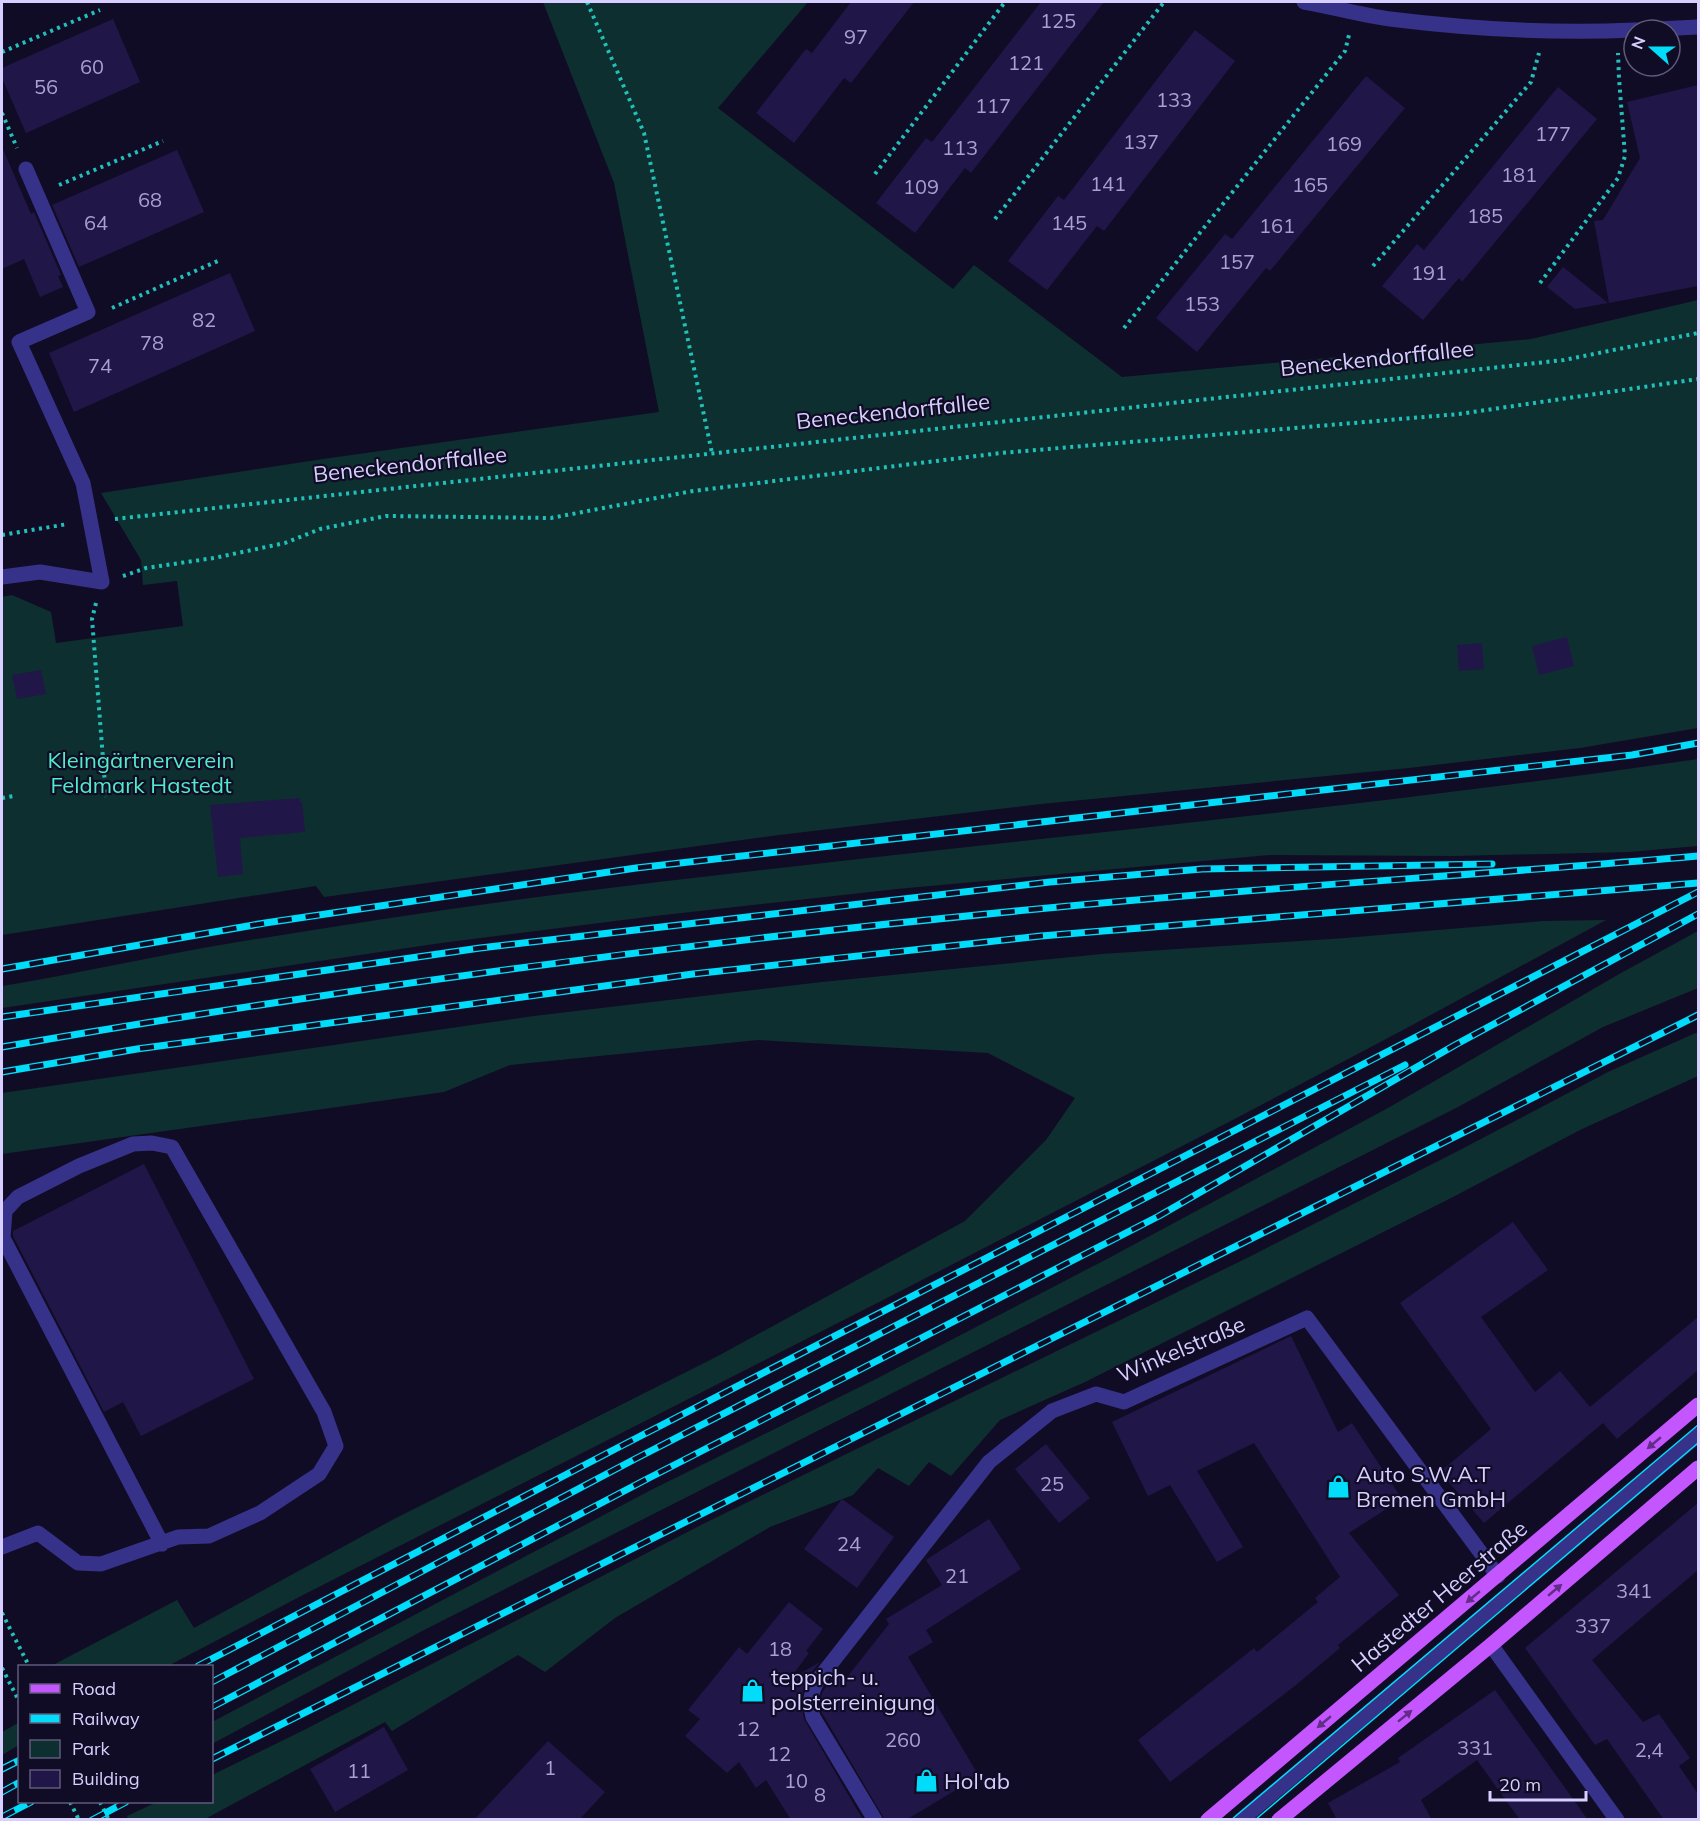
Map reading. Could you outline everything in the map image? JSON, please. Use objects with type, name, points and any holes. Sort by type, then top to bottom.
[{"type":"main road","name":"Hastedter Heerstraße","points":[[1208,1820],[1698,1405]]},
{"type":"main road","points":[[1279,1820],[1491,1645],[1698,1468]]},
{"type":"street","points":[[1304,2],[1388,18],[1467,27],[1587,33],[1622,31]]},
{"type":"street","points":[[1682,28],[1698,27]]},
{"type":"street","points":[[2,577],[40,572],[102,582],[82,483],[19,342],[88,312],[26,169]]},
{"type":"street","points":[[2,1547],[38,1533],[78,1563],[102,1564],[162,1544],[178,1537],[209,1536],[260,1513],[319,1473],[336,1446],[324,1412],[172,1147],[152,1143],[133,1144],[79,1166],[18,1197],[5,1211],[3,1238],[162,1544]]},
{"type":"street","name":"Winkelstraße","points":[[875,1820],[813,1717],[810,1706],[811,1692],[989,1462],[1052,1411],[1096,1394],[1124,1402],[1307,1318],[1498,1576]]},
{"type":"street","points":[[1241,1820],[1698,1435]]},
{"type":"street","points":[[1491,1645],[1617,1820]]},
{"type":"path","points":[[587,2],[644,133],[712,453]]},
{"type":"path","points":[[875,174],[1005,2]]},
{"type":"path","points":[[995,219],[1164,2]]},
{"type":"path","points":[[2,52],[100,10]]},
{"type":"path","points":[[1124,328],[1344,51],[1356,12]]},
{"type":"path","points":[[1373,266],[1531,81],[1545,31]]},
{"type":"path","points":[[1540,283],[1618,178],[1625,156],[1619,78],[1622,65]]},
{"type":"path","points":[[36,195],[163,141]]},
{"type":"path","points":[[88,312],[104,312],[220,260]]},
{"type":"path","name":"Beneckendorffallee","points":[[2,535],[91,522],[1564,360],[1698,333]]},
{"type":"path","points":[[106,797],[92,619],[102,582],[146,568],[213,558],[285,543],[320,529],[386,516],[551,518],[693,491],[1001,453],[1459,414],[1698,379]]},
{"type":"path","points":[[2,798],[14,796]]},
{"type":"path","points":[[2,1613],[28,1665]]},
{"type":"path","points":[[2,1668],[18,1699]]},
{"type":"path","points":[[70,1803],[79,1820]]},
{"type":"path","points":[[100,1803],[109,1820]]},
{"type":"green space","name":"Kleingärtnerverein Feldmark Hastedt","points":[[543,2],[808,2],[718,108],[953,289],[974,265],[1122,377],[1531,339],[1698,300],[1698,728],[1580,748],[1409,768],[1041,804],[779,835],[324,897],[316,886],[2,935],[2,597],[12,595],[51,612],[56,643],[183,626],[177,581],[143,585],[141,560],[101,493],[659,412],[614,183]]},
{"type":"green space","points":[[1698,759],[1698,846],[1629,852],[1454,856],[1269,855],[897,889],[441,943],[2,1008],[2,986],[238,942],[435,912],[696,878],[1412,797]]},
{"type":"green space","points":[[1606,920],[1225,1124],[170,1665],[53,1665],[177,1600],[194,1628],[394,1519],[718,1356],[965,1221],[1046,1140],[1075,1098],[988,1053],[758,1040],[510,1065],[444,1092],[2,1154],[2,1093],[534,1016],[822,982],[1102,954],[1345,938],[1543,921]]},
{"type":"green space","points":[[1698,931],[1698,988],[1603,1027],[1458,1107],[424,1630],[213,1743],[213,1721],[651,1490],[872,1381],[1107,1259],[1388,1108]]},
{"type":"green space","points":[[1698,1032],[1698,1076],[1580,1130],[1455,1196],[1085,1382],[1000,1420],[951,1476],[929,1462],[909,1486],[878,1468],[853,1495],[770,1527],[615,1618],[545,1672],[518,1655],[392,1731],[385,1722],[205,1819],[128,1819],[127,1816],[155,1803],[213,1803],[213,1775],[306,1729],[703,1524],[1247,1258],[1608,1072]]},
{"type":"green space","points":[[18,1723],[18,1746],[2,1755],[2,1732]]},
{"type":"building","points":[[851,2],[914,2],[851,83],[844,78],[794,143],[756,113],[806,49],[812,53]]},
{"type":"building","points":[[1041,2],[1104,2],[971,173],[965,168],[915,233],[876,203],[926,138],[932,142]]},
{"type":"building","points":[[113,19],[140,82],[26,133],[2,78],[2,68]]},
{"type":"building","points":[[1195,30],[1235,61],[1104,231],[1097,226],[1047,290],[1008,261],[1058,196],[1064,200]]},
{"type":"building","points":[[1366,76],[1405,108],[1270,271],[1266,268],[1197,352],[1156,318],[1225,234],[1232,239]]},
{"type":"building","points":[[1698,85],[1698,286],[1609,303],[1594,221],[1603,220],[1640,158],[1627,102]]},
{"type":"building","points":[[1558,87],[1597,119],[1462,282],[1459,278],[1423,320],[1382,286],[1417,244],[1424,250]]},
{"type":"building","points":[[2,147],[31,214],[34,212],[61,275],[58,276],[63,287],[40,297],[24,259],[2,269]]},
{"type":"building","points":[[177,150],[204,212],[79,267],[52,205]]},
{"type":"building","points":[[1563,267],[1608,303],[1575,309],[1547,287]]},
{"type":"building","points":[[230,273],[255,331],[74,412],[49,353]]},
{"type":"building","points":[[1567,637],[1574,666],[1539,675],[1532,646]]},
{"type":"building","points":[[1482,643],[1484,669],[1459,671],[1457,645]]},
{"type":"building","points":[[41,670],[46,694],[17,699],[12,675]]},
{"type":"building","points":[[300,798],[305,832],[240,838],[243,874],[218,877],[210,805]]},
{"type":"building","points":[[144,1164],[254,1379],[141,1436],[123,1402],[104,1412],[13,1236],[13,1231]]},
{"type":"building","points":[[1513,1222],[1548,1270],[1481,1317],[1535,1392],[1560,1371],[1590,1407],[1698,1317],[1698,1370],[1617,1439],[1603,1423],[1484,1523],[1440,1472],[1491,1429],[1400,1303]]},
{"type":"building","points":[[1291,1336],[1338,1432],[1352,1423],[1402,1499],[1349,1533],[1399,1595],[1338,1645],[1340,1648],[1296,1685],[1170,1782],[1138,1740],[1254,1648],[1257,1652],[1318,1602],[1315,1598],[1340,1577],[1254,1443],[1197,1471],[1243,1547],[1217,1562],[1170,1485],[1148,1496],[1112,1422]]},
{"type":"building","points":[[1046,1444],[1090,1498],[1059,1523],[1015,1469]]},
{"type":"building","points":[[842,1499],[894,1537],[857,1588],[804,1549]]},
{"type":"building","points":[[1698,1503],[1698,1570],[1592,1660],[1643,1722],[1659,1714],[1690,1758],[1679,1766],[1698,1794],[1698,1820],[1664,1820],[1607,1739],[1595,1745],[1525,1648]]},
{"type":"building","points":[[989,1519],[1021,1569],[926,1630],[933,1642],[908,1657],[979,1776],[906,1820],[885,1820],[822,1713],[820,1702],[822,1693],[835,1674],[844,1681],[889,1624],[886,1619],[942,1585],[926,1560]]},
{"type":"building","points":[[789,1602],[823,1629],[806,1651],[809,1653],[789,1680],[820,1662],[809,1675],[803,1691],[801,1703],[804,1719],[863,1820],[791,1820],[766,1780],[756,1788],[739,1762],[727,1773],[685,1736],[700,1719],[688,1710],[739,1647],[747,1654]]},
{"type":"building","points":[[1495,1690],[1588,1820],[1520,1820],[1477,1760],[1421,1800],[1432,1820],[1337,1820],[1328,1803],[1400,1762],[1398,1758]]},
{"type":"building","points":[[384,1727],[408,1770],[335,1812],[310,1769]]},
{"type":"building","points":[[548,1741],[605,1792],[579,1820],[474,1820]]},
{"type":"tram line","points":[[1231,1820],[1698,1425]]},
{"type":"tram line","points":[[1255,1820],[1698,1443]]},
{"type":"railway","points":[[2,969],[265,923],[636,868],[1632,755],[1698,743]]},
{"type":"railway","points":[[2,1047],[393,985],[786,935],[1129,901],[1698,856]]},
{"type":"railway","points":[[2,1017],[480,948],[1050,882],[1202,869],[1492,864]]},
{"type":"railway","points":[[2,1072],[137,1049],[693,974],[1041,936],[1698,883]]},
{"type":"railway","points":[[200,1665],[1698,892]]},
{"type":"railway","points":[[213,1706],[647,1479],[1159,1216],[1455,1045],[1698,914]]},
{"type":"railway","points":[[213,1758],[1698,1015]]},
{"type":"railway","points":[[213,1681],[635,1459],[1405,1065]]},
{"type":"railway","points":[[2,1769],[18,1761]]},
{"type":"railway","points":[[2,1792],[18,1783]]},
{"type":"railway","points":[[2,1817],[29,1803]]},
{"type":"railway","points":[[92,1820],[124,1803]]},
{"type":"place","name":"Auto S.W.A.T Bremen GmbH","points":[[1338,1487]]},
{"type":"place","name":"teppich- u. polsterreinigung","points":[[753,1690]]},
{"type":"place","name":"Hol'ab","points":[[926,1781]]}]
